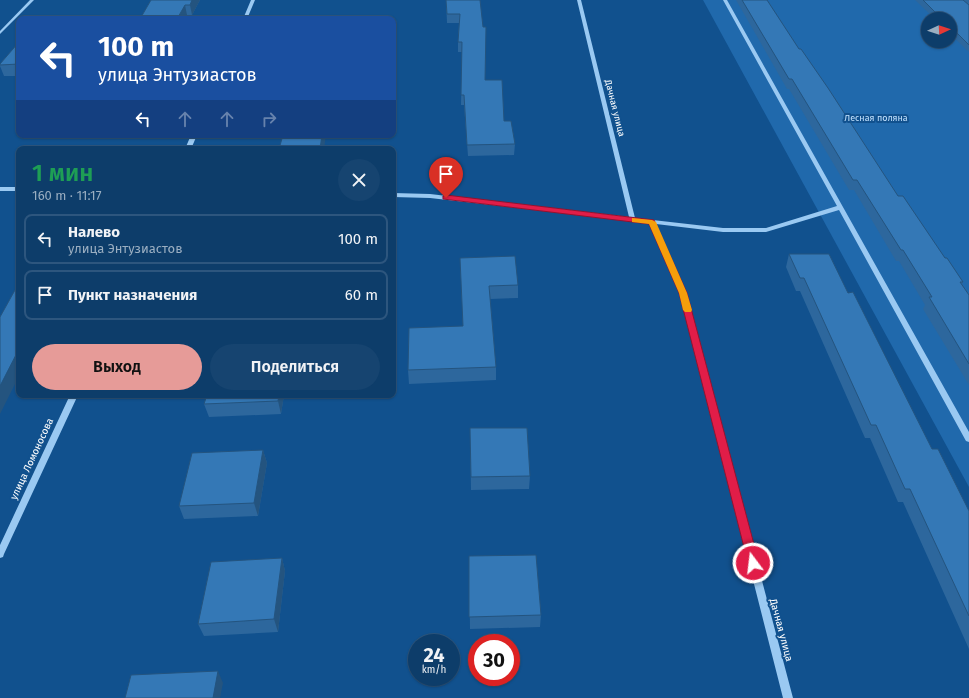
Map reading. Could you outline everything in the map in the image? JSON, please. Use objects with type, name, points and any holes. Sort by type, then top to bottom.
[{"type":"street","points":[[16,16],[32,0]]},
{"type":"street","points":[[246,16],[253,0]]},
{"type":"street","name":"Дачная улица","points":[[579,0],[633,220]]},
{"type":"street","points":[[725,0],[969,439]]},
{"type":"street","points":[[0,33],[16,16]]},
{"type":"street","points":[[0,189],[16,189]]},
{"type":"street","points":[[396,195],[430,196],[723,230],[766,230],[841,207]]},
{"type":"street","name":"Дачная улица","points":[[652,222],[683,293],[788,698]]},
{"type":"street","name":"улица Ломоносова","points":[[0,554],[73,398]]},
{"type":"green space","name":"Лесная поляна","points":[[703,0],[969,0],[969,487]]},
{"type":"building","points":[[151,0],[192,0],[190,5],[185,5],[179,16],[142,16]]},
{"type":"building","points":[[446,0],[480,0],[483,27],[486,27],[485,80],[502,80],[504,121],[511,121],[515,144],[467,145],[464,95],[461,95],[462,42],[458,42],[460,14],[447,14]]},
{"type":"building","points":[[742,0],[767,0],[799,49],[801,49],[828,88],[898,196],[903,196],[963,282],[960,282],[969,295],[969,364],[929,297],[932,297],[903,250],[901,250],[857,180],[853,180],[792,79],[789,79]]},
{"type":"building","points":[[923,0],[963,0],[969,5],[969,45],[957,33],[957,12],[935,12]]},
{"type":"building","points":[[16,45],[16,64],[0,64]]},
{"type":"building","points":[[282,138],[322,138],[320,146],[280,146]]},
{"type":"building","points":[[789,254],[829,254],[848,293],[853,292],[932,449],[938,449],[969,511],[969,616],[910,489],[905,489],[876,425],[871,425],[804,278],[800,278]]},
{"type":"building","points":[[515,256],[518,285],[489,286],[496,367],[408,370],[409,328],[463,326],[460,258]]},
{"type":"building","points":[[16,290],[16,355],[0,386],[0,317]]},
{"type":"building","points":[[206,398],[278,398],[278,401],[204,404]]},
{"type":"building","points":[[470,428],[527,428],[530,476],[471,477]]},
{"type":"building","points":[[263,450],[254,503],[179,506],[192,453]]},
{"type":"building","points":[[536,555],[541,615],[469,617],[469,556]]},
{"type":"building","points":[[282,558],[274,619],[198,624],[211,562]]},
{"type":"building","points":[[218,671],[213,698],[125,698],[131,675]]},
{"type":"slow traffic","points":[[635,220],[652,222],[683,293],[688,310]]},
{"type":"route","points":[[446,198],[652,222],[683,293],[753,563]]}]
